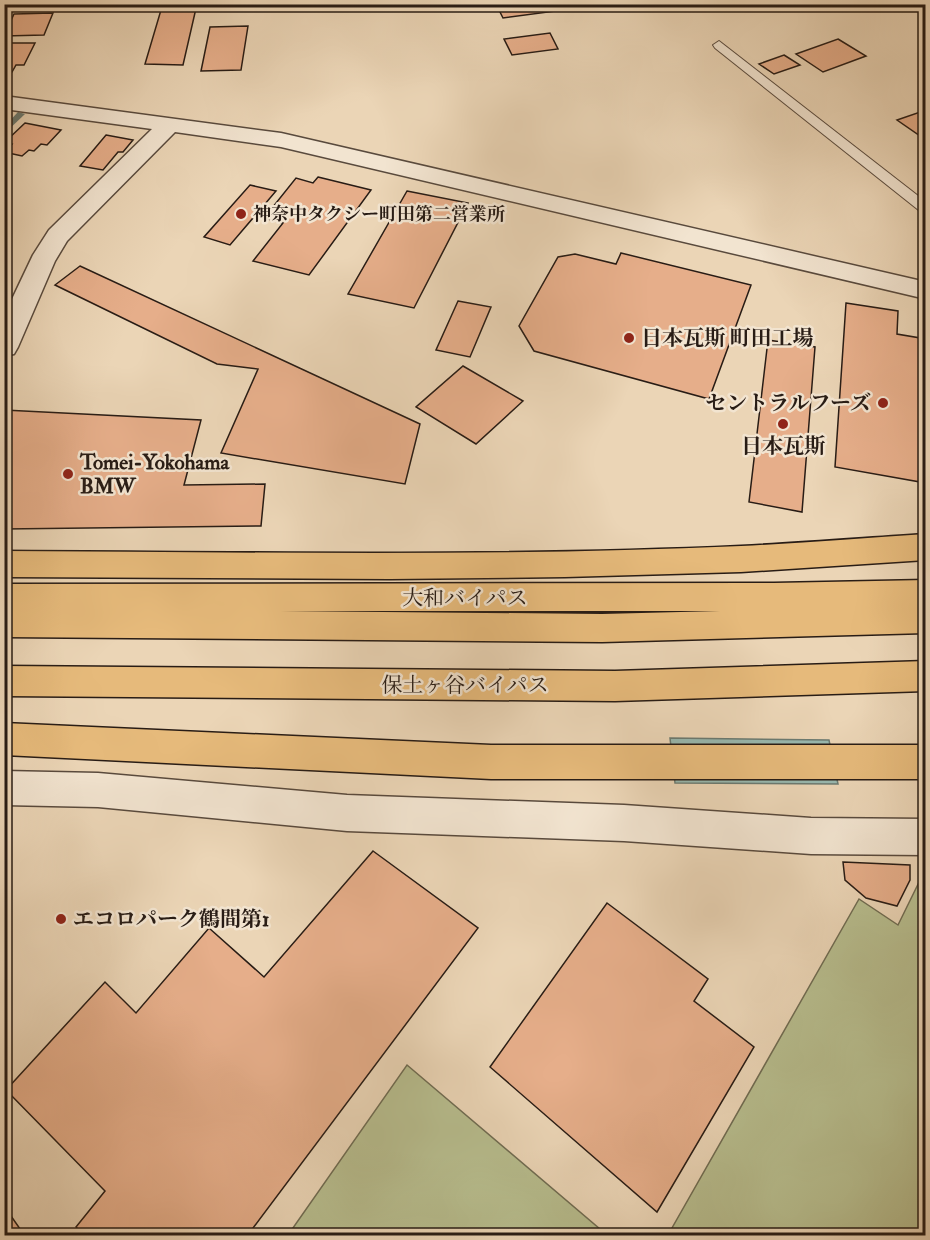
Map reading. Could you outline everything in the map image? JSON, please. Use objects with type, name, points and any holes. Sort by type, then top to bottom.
[{"type":"highway","points":[[4,564],[390,567],[565,564],[741,559],[926,547]]},
{"type":"highway","name":"大和バイパス","points":[[4,598],[751,598],[926,593]]},
{"type":"highway","points":[[4,623],[602,628],[926,619]]},
{"type":"highway","name":"保土ヶ谷バイパス","points":[[4,681],[615,686],[926,676]]},
{"type":"highway","points":[[4,695],[652,701],[926,698]]},
{"type":"highway","points":[[4,739],[491,762],[926,762]]},
{"type":"street","points":[[4,102],[281,140],[926,291]]},
{"type":"street","points":[[4,347],[42,261],[58,236],[170,124]]},
{"type":"street","points":[[4,788],[98,790],[347,813],[624,823],[811,836],[926,837]]},
{"type":"lane","points":[[719,45],[926,209]]},
{"type":"green space","points":[[925,870],[925,1235],[668,1235],[859,899],[898,925]]},
{"type":"green space","points":[[407,1065],[607,1235],[288,1235]]},
{"type":"water","points":[[670,738],[829,740],[838,784],[675,783]]},
{"type":"building","points":[[141,4],[197,4],[183,65],[145,64],[161,10],[141,9]]},
{"type":"building","points":[[496,4],[552,4],[556,11],[503,18]]},
{"type":"building","points":[[53,13],[44,35],[4,36],[14,14]]},
{"type":"building","points":[[248,26],[241,70],[201,71],[210,27]]},
{"type":"building","points":[[550,33],[558,49],[512,55],[504,39]]},
{"type":"building","points":[[838,39],[866,56],[823,72],[796,54]]},
{"type":"building","points":[[5,43],[35,43],[24,65],[16,65],[12,72],[4,72]]},
{"type":"building","points":[[784,55],[800,65],[774,74],[759,64]]},
{"type":"building","points":[[926,110],[926,140],[897,120]]},
{"type":"building","points":[[25,123],[61,130],[47,145],[41,144],[34,151],[29,150],[22,156],[4,152],[12,144],[5,142]]},
{"type":"building","points":[[106,135],[133,140],[123,152],[118,152],[103,170],[80,166]]},
{"type":"building","points":[[318,177],[371,190],[309,275],[253,261],[283,223],[264,218],[296,178],[313,183]]},
{"type":"building","points":[[250,185],[276,191],[230,245],[204,237]]},
{"type":"building","points":[[407,191],[468,203],[414,308],[348,294]]},
{"type":"building","name":"日本瓦斯 町田工場","points":[[621,253],[751,285],[709,399],[534,351],[519,326],[558,257],[575,254],[616,264]]},
{"type":"building","points":[[80,266],[420,424],[405,484],[221,453],[258,369],[217,364],[55,285]]},
{"type":"building","points":[[458,301],[491,307],[470,357],[436,350]]},
{"type":"building","name":"セントラルフーズ","points":[[846,303],[898,311],[897,334],[926,339],[926,483],[835,467]]},
{"type":"building","name":"日本瓦斯","points":[[768,340],[815,347],[802,512],[749,502]]},
{"type":"building","points":[[463,366],[523,401],[476,444],[416,407]]},
{"type":"building","points":[[4,410],[201,420],[184,485],[265,484],[261,526],[4,529]]},
{"type":"building","points":[[373,851],[478,928],[247,1236],[84,1236],[76,1227],[105,1191],[6,1090],[105,982],[136,1013],[209,928],[264,977]]},
{"type":"building","points":[[843,862],[910,865],[910,880],[897,906],[866,898],[845,880]]},
{"type":"building","points":[[607,903],[708,979],[694,1001],[754,1047],[657,1212],[490,1067]]},
{"type":"building","points":[[4,1206],[25,1236],[4,1236]]},
{"type":"waterway","points":[[4,13],[8,4]]},
{"type":"waterway","points":[[4,132],[21,114]]},
{"type":"place","name":"神奈中タクシー町田第二営業所","points":[[241,214]]},
{"type":"place","name":"日本瓦斯 町田工場","points":[[629,338]]},
{"type":"place","name":"セントラルフーズ","points":[[883,403]]},
{"type":"place","name":"日本瓦斯","points":[[783,424]]},
{"type":"place","name":"Tomei-Yokohama BMW","points":[[68,474]]},
{"type":"place","name":"エコロパーク鶴間第1","points":[[61,919]]}]
